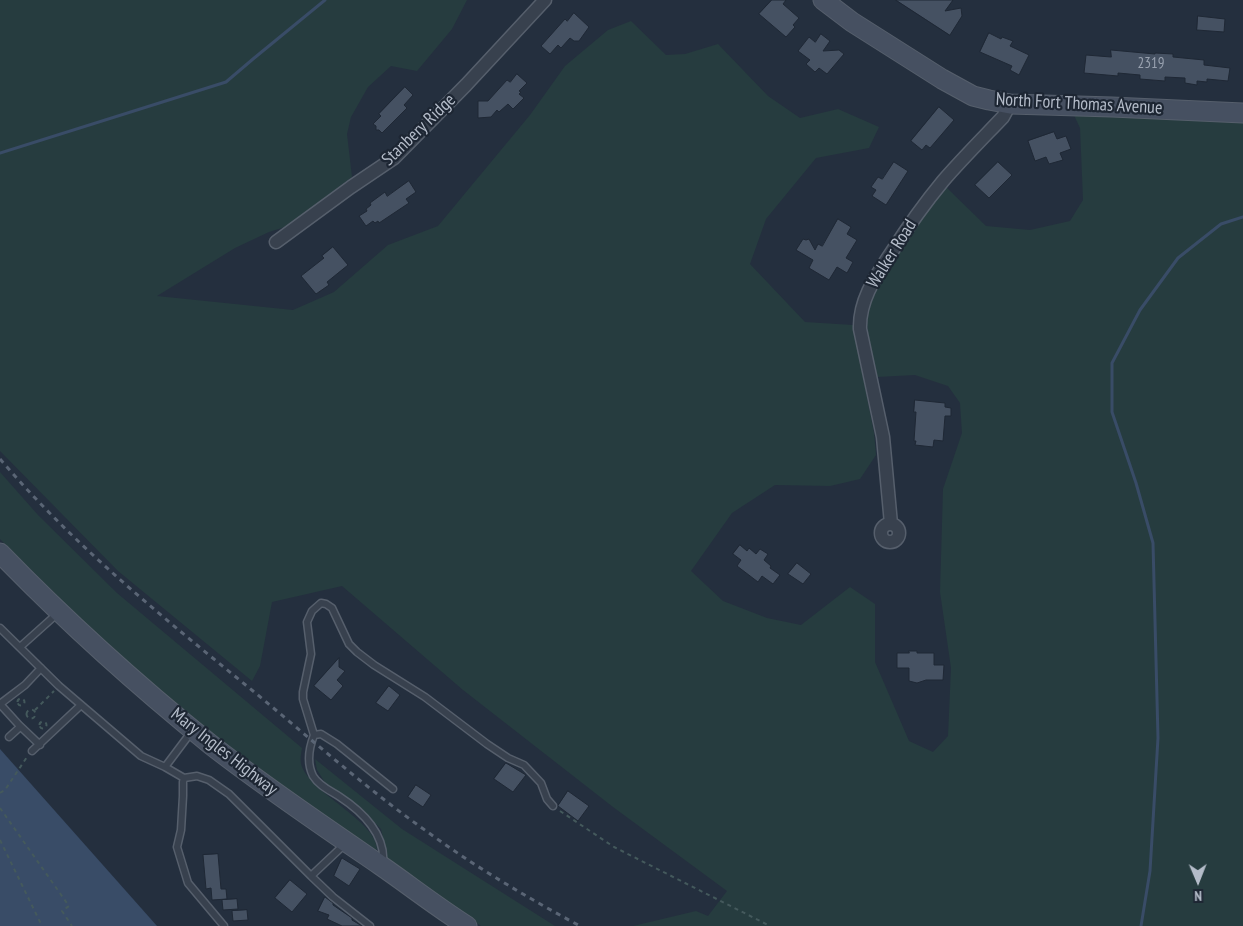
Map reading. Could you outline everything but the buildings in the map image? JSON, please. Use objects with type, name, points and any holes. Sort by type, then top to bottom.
[{"type":"street","name":"Stanbery Ridge","points":[[276,242],[394,158],[466,85],[545,0]]},
{"type":"street","name":"North Fort Thomas Avenue","points":[[823,0],[852,22],[973,96],[1010,104],[1112,106],[1243,113]]},
{"type":"street","name":"Walker Road","points":[[891,524],[882,437],[860,330],[864,303],[869,289],[882,266],[924,204],[944,179],[1003,117],[1010,104]]},
{"type":"street","name":"Mary Ingles Highway","points":[[0,553],[60,612],[193,730],[286,801],[467,926]]},
{"type":"lane","points":[[383,867],[384,857],[381,842],[372,826],[361,813],[323,786],[314,776],[310,764],[309,753],[314,735],[303,699],[311,654],[307,622],[312,611],[321,603],[332,608],[349,644],[357,652],[425,697],[487,744],[508,758],[524,765],[541,784],[547,799],[553,806]]},
{"type":"lane","points":[[20,647],[60,612]]},
{"type":"lane","points":[[0,628],[59,686],[140,756],[184,778],[197,776],[209,780],[229,794],[333,897],[370,926]]},
{"type":"lane","points":[[40,745],[20,727],[0,704],[25,685],[41,668]]},
{"type":"lane","points":[[32,751],[81,705]]},
{"type":"lane","points":[[9,737],[20,727]]},
{"type":"lane","points":[[165,767],[193,730]]},
{"type":"lane","points":[[314,735],[321,734],[337,744],[393,789]]},
{"type":"lane","points":[[184,778],[182,782],[184,796],[181,830],[177,847],[188,883],[224,926]]},
{"type":"lane","points":[[311,876],[335,855],[346,842]]},
{"type":"path","points":[[40,722],[35,717],[35,710],[59,686]]},
{"type":"path","points":[[23,705],[28,710],[35,710]]},
{"type":"path","points":[[28,710],[28,717],[35,717]]},
{"type":"path","points":[[0,793],[32,751]]},
{"type":"path","points":[[553,806],[580,826],[614,847],[770,926]]},
{"type":"path","points":[[0,808],[69,906],[62,911],[72,926]]},
{"type":"path","points":[[0,840],[42,926]]},
{"type":"green space","points":[[0,0],[467,0],[452,29],[417,71],[391,66],[368,87],[351,117],[347,134],[352,177],[288,226],[269,232],[235,248],[157,296],[293,310],[334,292],[388,245],[438,226],[530,115],[565,66],[608,30],[631,21],[666,55],[685,54],[718,44],[768,96],[800,118],[838,109],[879,127],[869,148],[816,158],[766,219],[750,264],[805,322],[853,325],[874,433],[876,455],[860,479],[830,486],[775,485],[732,513],[691,571],[723,601],[767,618],[801,625],[850,587],[875,604],[875,662],[909,741],[933,752],[948,736],[951,668],[940,592],[943,489],[962,433],[960,403],[948,386],[915,375],[877,377],[867,324],[869,309],[885,272],[945,186],[986,226],[1030,230],[1070,221],[1083,200],[1080,128],[1073,113],[1243,120],[1243,926],[633,926],[696,911],[708,916],[727,891],[613,807],[463,690],[342,586],[272,602],[260,666],[252,681],[118,571],[0,451]]},
{"type":"green space","points":[[0,472],[38,515],[117,593],[302,748],[301,764],[307,775],[328,796],[366,828],[374,838],[377,849],[373,851],[321,815],[195,720],[105,642],[0,539]]},
{"type":"green space","points":[[315,759],[402,829],[555,926],[481,926],[389,865],[381,829],[360,808],[326,784],[317,770]]},
{"type":"water","points":[[0,749],[157,926],[0,926]]},
{"type":"waterway","points":[[0,153],[226,82],[325,0]]},
{"type":"waterway","points":[[1141,926],[1150,871],[1158,738],[1153,543],[1136,483],[1112,412],[1112,363],[1140,310],[1178,258],[1221,224],[1243,217]]},
{"type":"railway","points":[[0,459],[59,522],[122,581],[362,782],[447,846],[522,893],[580,926]]}]
